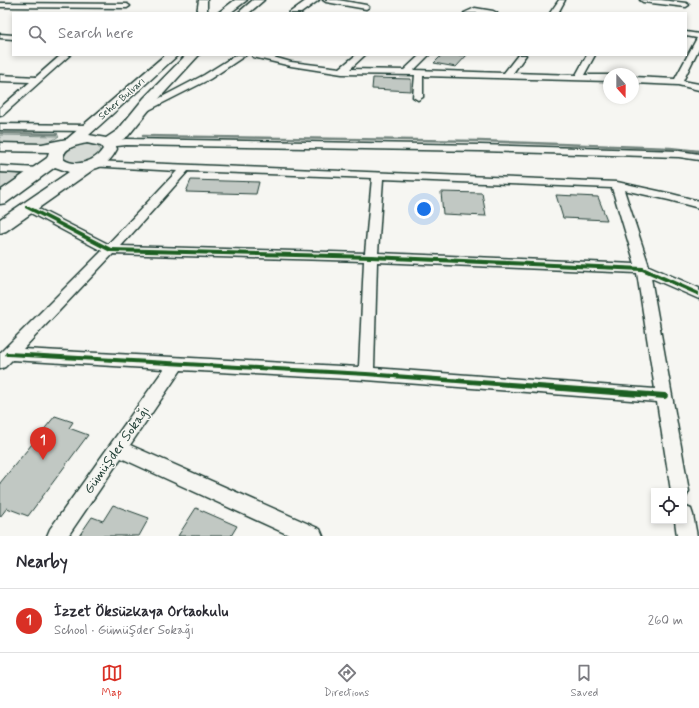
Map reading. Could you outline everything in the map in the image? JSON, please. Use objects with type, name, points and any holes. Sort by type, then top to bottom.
[{"type":"main road","points":[[224,12],[242,0]]},
{"type":"main road","points":[[244,12],[259,0]]},
{"type":"main road","points":[[296,12],[314,0]]},
{"type":"main road","points":[[305,12],[325,0]]},
{"type":"main road","name":"Seher Bulvarı","points":[[54,159],[56,152],[88,128],[171,56]]},
{"type":"main road","name":"Seher Bulvarı","points":[[108,144],[123,133],[142,110],[192,56]]},
{"type":"main road","points":[[0,148],[42,148],[94,139],[108,144],[110,149],[109,153],[100,161],[91,164],[69,167],[57,164],[54,159]]},
{"type":"main road","points":[[0,158],[34,160],[54,159]]},
{"type":"main road","points":[[0,199],[54,159]]},
{"type":"main road","points":[[0,226],[91,164]]},
{"type":"street","points":[[119,12],[135,0]]},
{"type":"street","points":[[325,0],[369,5],[359,12]]},
{"type":"street","points":[[555,12],[562,0]]},
{"type":"street","points":[[643,0],[687,3]]},
{"type":"street","points":[[0,5],[12,2],[127,6]]},
{"type":"street","points":[[0,13],[12,2]]},
{"type":"street","points":[[470,12],[475,10],[487,12]]},
{"type":"street","points":[[687,34],[699,36]]},
{"type":"street","points":[[0,36],[12,37]]},
{"type":"street","points":[[678,82],[699,40]]},
{"type":"street","points":[[0,113],[65,56]]},
{"type":"street","points":[[142,110],[207,77],[240,56]]},
{"type":"street","points":[[260,56],[291,64],[342,71],[603,78]]},
{"type":"street","points":[[291,64],[301,56]]},
{"type":"street","points":[[342,71],[360,56]]},
{"type":"street","points":[[406,73],[424,56]]},
{"type":"street","points":[[506,76],[521,56]]},
{"type":"street","points":[[579,76],[589,56]]},
{"type":"street","points":[[418,97],[419,73]]},
{"type":"street","points":[[0,78],[38,80]]},
{"type":"street","points":[[639,80],[678,82],[699,87]]},
{"type":"street","points":[[0,127],[88,128]]},
{"type":"street","points":[[108,144],[126,142],[480,148],[679,154],[699,157]]},
{"type":"street","points":[[91,164],[617,185],[672,197],[699,205]]},
{"type":"street","points":[[4,358],[110,250],[185,168]]},
{"type":"street","points":[[0,169],[39,171]]},
{"type":"street","points":[[366,374],[371,257],[378,176]]},
{"type":"street","points":[[617,185],[643,269],[680,488]]},
{"type":"street","points":[[27,207],[110,250],[371,257],[643,269],[699,294]]},
{"type":"street","points":[[4,358],[176,363],[366,374],[665,396]]},
{"type":"street","name":"Gümüşder Sokağı","points":[[57,536],[176,363]]},
{"type":"street","points":[[118,448],[313,536]]},
{"type":"street","points":[[685,524],[687,536]]},
{"type":"shaded area","points":[[0,135],[59,136],[46,143],[23,145],[0,144]]},
{"type":"shaded area","points":[[85,144],[98,146],[100,150],[94,158],[78,163],[68,161],[64,158],[64,155],[70,148]]},
{"type":"shaded area","points":[[0,173],[22,174],[18,179],[0,192]]},
{"type":"building","points":[[441,56],[466,56],[456,67],[434,63]]},
{"type":"building","points":[[373,78],[411,79],[411,91],[372,89]]},
{"type":"building","points":[[191,180],[259,182],[256,194],[186,192]]},
{"type":"building","points":[[441,192],[482,193],[486,216],[443,214]]},
{"type":"building","points":[[556,195],[598,197],[607,220],[563,218]]},
{"type":"building","points":[[55,416],[73,422],[69,428],[88,435],[28,516],[7,508],[0,517],[0,483]]},
{"type":"building","points":[[113,505],[149,518],[139,536],[79,536],[92,517],[103,521]]},
{"type":"building","points":[[196,508],[237,526],[231,536],[178,536]]},
{"type":"waterway","points":[[0,133],[57,134]]},
{"type":"waterway","points":[[143,136],[479,141],[670,148],[699,151]]},
{"type":"cycle path","points":[[27,207],[110,250],[371,257],[643,269],[699,294]]},
{"type":"cycle path","points":[[8,354],[366,374],[665,396]]},
{"type":"place","name":"İzzet Öksüzkaya Ortaokulu","points":[[43,460]]}]
